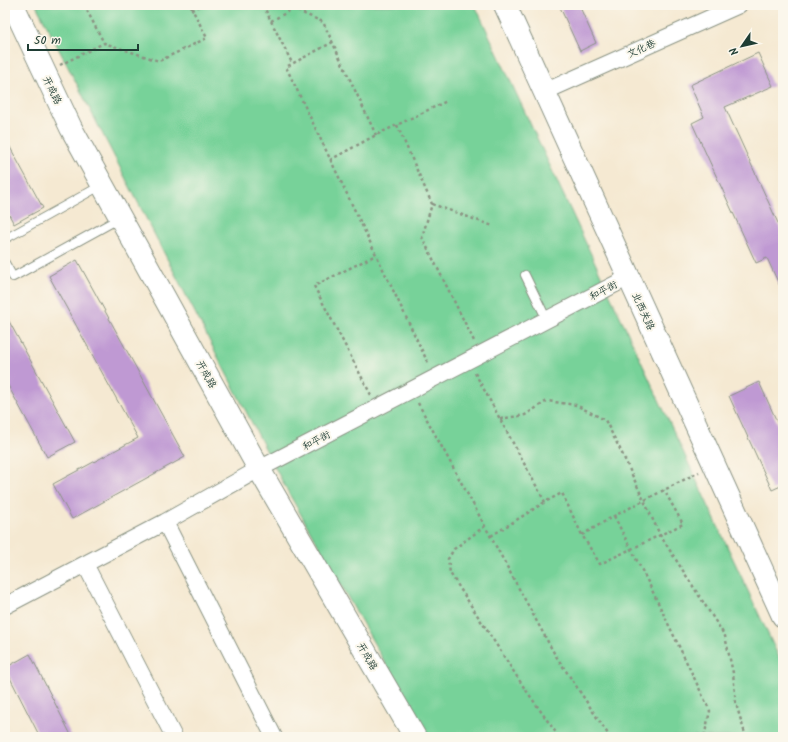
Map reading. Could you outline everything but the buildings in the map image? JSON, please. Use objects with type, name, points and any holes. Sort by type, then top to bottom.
[{"type":"street","name":"开成路","points":[[13,5],[71,128],[260,469],[415,737]]},
{"type":"street","name":"北西关路","points":[[505,5],[783,616]]},
{"type":"street","name":"文化巷","points":[[544,92],[738,5]]},
{"type":"street","name":"和平街","points":[[5,606],[165,522],[260,469],[628,277]]},
{"type":"street","points":[[165,522],[274,737]]},
{"type":"street","points":[[85,564],[174,737]]},
{"type":"lane","points":[[5,239],[103,184]]},
{"type":"lane","points":[[5,263],[13,277],[121,218]]},
{"type":"lane","points":[[525,275],[547,320]]},
{"type":"path","points":[[84,5],[104,43],[159,61],[207,38],[190,5]]},
{"type":"path","points":[[192,10],[202,5]]},
{"type":"path","points":[[263,5],[292,63]]},
{"type":"path","points":[[271,21],[294,9],[323,22],[376,135]]},
{"type":"path","points":[[332,42],[286,67],[435,378]]},
{"type":"path","points":[[45,72],[104,43]]},
{"type":"path","points":[[330,160],[376,135],[447,101]]},
{"type":"path","points":[[397,125],[432,204],[422,237],[500,419],[544,502]]},
{"type":"path","points":[[432,204],[492,226]]},
{"type":"path","points":[[376,256],[314,286],[377,408]]},
{"type":"path","points":[[411,390],[554,653],[610,737]]},
{"type":"path","points":[[500,419],[525,415],[547,401],[576,405],[605,420],[620,448],[660,535],[725,636],[733,673],[736,704],[746,737]]},
{"type":"path","points":[[582,535],[644,500],[714,465]]},
{"type":"path","points":[[490,536],[544,502],[562,493],[582,535],[600,564],[683,524],[664,490]]},
{"type":"path","points":[[614,516],[710,711],[704,737]]},
{"type":"path","points":[[485,526],[454,549],[448,559],[450,574],[523,686],[559,737]]},
{"type":"green space","points":[[36,5],[475,5],[783,666],[783,737],[427,737],[283,483]]}]
